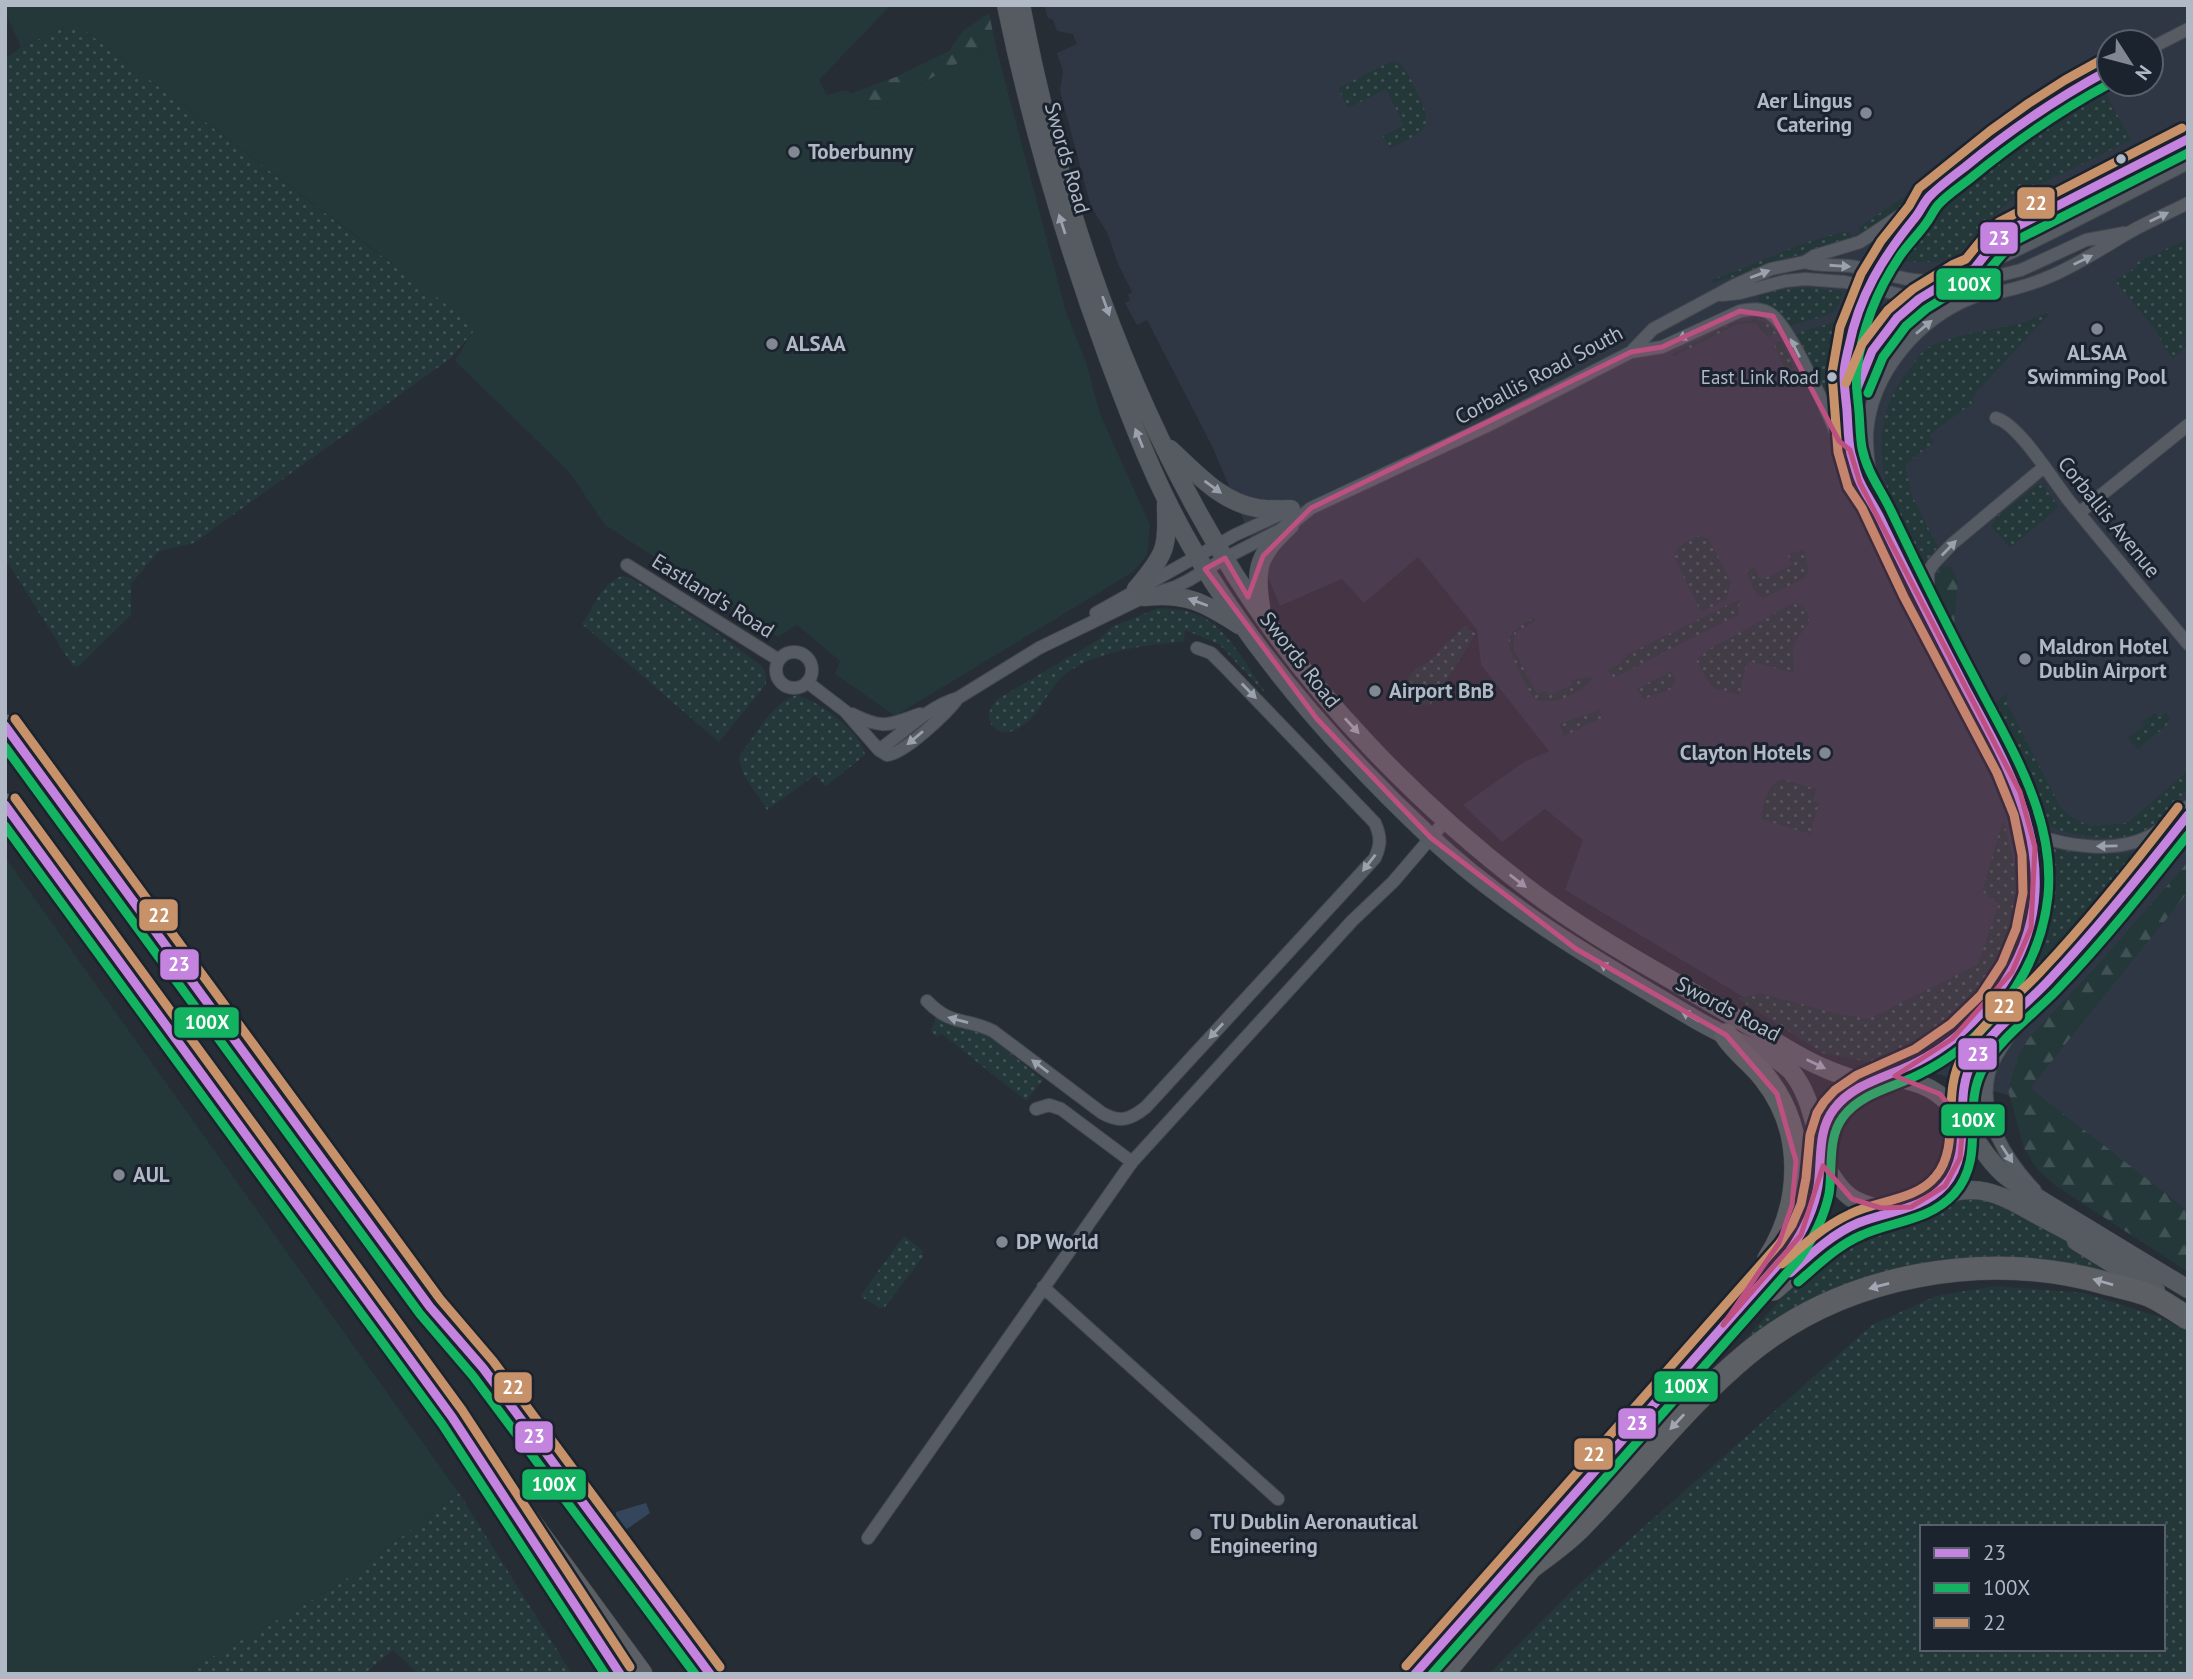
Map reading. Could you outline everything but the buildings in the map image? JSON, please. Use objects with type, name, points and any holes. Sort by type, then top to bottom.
[{"type":"highway","points":[[5,726],[429,1307],[692,1674]]},
{"type":"highway","points":[[5,805],[641,1674]]},
{"type":"highway","points":[[1723,1325],[1779,1243],[1792,1205],[1796,1182],[1792,1137],[1777,1094],[1758,1070],[1735,1049],[1726,1035]]},
{"type":"highway","points":[[1415,1674],[1788,1252],[1810,1218],[1821,1150]]},
{"type":"highway","points":[[1443,1674],[1574,1513],[1759,1301],[1835,1235],[1859,1223],[1898,1210]]},
{"type":"highway","points":[[1531,1567],[1583,1525],[1712,1385],[1748,1354],[1788,1326],[1860,1291],[1944,1270],[2039,1270],[2082,1277],[2149,1295],[2188,1318]]},
{"type":"highway","points":[[429,1307],[483,1368],[710,1674]]},
{"type":"highway","points":[[452,1417],[620,1674]]},
{"type":"highway","points":[[1424,1674],[1539,1536]]},
{"type":"main road","name":"Swords Road","points":[[1006,5],[1035,130],[1077,271],[1125,404],[1166,500],[1201,563],[1245,629],[1341,748],[1431,838],[1515,907],[1576,949],[1726,1035],[1775,1059],[1790,1070],[1807,1098],[1821,1150]]},
{"type":"main road","name":"Swords Road","points":[[1021,5],[1033,64],[1070,201],[1111,322],[1162,442],[1221,551],[1263,616],[1335,708],[1446,820],[1516,879],[1598,937],[1822,1068],[1873,1080]]},
{"type":"main road","points":[[1162,442],[1210,487],[1233,501],[1291,517],[1263,556],[1258,570],[1263,616]]},
{"type":"main road","points":[[1166,500],[1163,550],[1140,593],[1191,598],[1204,603],[1245,629]]},
{"type":"main road","points":[[2188,1289],[2046,1212],[1985,1191],[1967,1189],[1898,1210],[1852,1199],[1829,1173],[1821,1150],[1825,1124],[1832,1110],[1843,1098],[1873,1080],[1903,1079],[1940,1094],[1953,1107],[1994,1166],[2021,1187],[2046,1212],[2067,1236],[2188,1311]]},
{"type":"main road","points":[[1926,1201],[1945,1186],[1954,1174],[1960,1158],[1963,1122]]},
{"type":"main road","points":[[2046,1212],[2069,1231],[2188,1302]]},
{"type":"street","points":[[2165,41],[2188,29]]},
{"type":"street","name":"Corballis Road South","points":[[1201,563],[1291,517],[1489,425],[1631,352],[1653,328],[1750,277],[1771,269],[1805,262],[1814,256],[1860,242],[1928,197],[2036,113],[2095,78]]},
{"type":"street","points":[[1974,269],[2006,232],[2188,139]]},
{"type":"street","points":[[1805,262],[1814,265],[1848,266],[1915,281],[1942,280],[2027,245],[2188,163]]},
{"type":"street","name":"Corballis Road South","points":[[1868,288],[1875,273],[1928,197]]},
{"type":"street","points":[[1873,502],[1867,435],[1873,401],[1888,369],[1918,332],[1976,296],[2005,291],[2053,275],[2094,255],[2131,231],[2188,203]]},
{"type":"street","points":[[1718,295],[1805,279],[1845,282],[1919,299],[1946,299],[1997,276],[2021,270],[2086,240],[2131,231]]},
{"type":"street","points":[[1846,415],[1865,367],[1897,318],[1919,299],[1958,275]]},
{"type":"street","points":[[1868,288],[1858,310],[1844,372],[1850,450],[1860,483],[1873,502],[1915,591],[2020,792],[2035,847],[2036,901],[2024,950],[1995,996],[1952,1039],[1919,1060],[1873,1080]]},
{"type":"street","points":[[1631,352],[1662,347],[1740,310],[1768,312],[1786,332],[1839,441],[1850,450]]},
{"type":"street","name":"Corballis Avenue","points":[[1996,418],[2005,423],[2045,467],[2079,513],[2188,644]]},
{"type":"street","points":[[2079,513],[2188,425]]},
{"type":"street","points":[[1925,607],[1928,572],[1934,563],[1952,544],[2045,467]]},
{"type":"street","points":[[879,750],[945,702],[958,698],[1039,648],[1140,593],[1175,587],[1201,563]]},
{"type":"street","name":"Eastland's Road","points":[[627,565],[779,660]]},
{"type":"street","points":[[927,1001],[947,1018],[982,1025],[993,1031],[1101,1113],[1114,1119],[1127,1118],[1146,1107],[1375,858],[1381,835],[1375,823],[1211,653],[1197,648]]},
{"type":"street","points":[[788,653],[805,655],[811,665],[811,677],[797,687],[785,685],[776,671],[779,660],[788,653]]},
{"type":"street","points":[[807,682],[845,711],[879,750],[887,755],[898,752],[958,698]]},
{"type":"street","points":[[845,711],[870,723],[890,725],[933,709]]},
{"type":"street","points":[[2032,834],[2056,841],[2117,846],[2152,834],[2188,806]]},
{"type":"street","points":[[1963,1122],[1965,1078],[1972,1061],[2115,908],[2188,815]]},
{"type":"street","points":[[868,1538],[1132,1162],[1352,921],[1393,882],[1446,820]]},
{"type":"street","points":[[2046,984],[1996,1057],[1989,1074],[1987,1099],[1991,1122],[2002,1146],[2046,1212]]},
{"type":"street","points":[[1036,1109],[1049,1105],[1061,1109],[1132,1162]]},
{"type":"street","points":[[1043,1287],[1278,1499]]},
{"type":"highlighted area","points":[[1740,311],[1773,316],[1839,441],[1850,450],[1860,483],[2020,792],[2035,847],[2031,928],[2012,972],[1952,1039],[1895,1076],[1940,1094],[1963,1123],[1960,1158],[1945,1186],[1911,1207],[1881,1208],[1852,1199],[1823,1166],[1801,1235],[1723,1325],[1779,1243],[1792,1205],[1796,1161],[1777,1094],[1726,1035],[1576,949],[1431,838],[1317,719],[1205,569],[1225,558],[1248,597],[1263,556],[1311,508],[1631,352],[1662,347]]},
{"type":"shaded area","points":[[1044,5],[2188,5],[2188,1228],[2007,1095],[1805,1034],[1565,890],[1583,840],[1545,809],[1502,842],[1463,805],[1524,762],[1549,751],[1481,665],[1477,630],[1418,557],[1364,603],[1342,579],[1280,606],[1212,446],[1147,320],[1137,325],[1125,303],[1130,300],[1128,295],[1132,292],[1118,264],[1107,232],[1091,207],[1060,91],[1063,71],[1057,53],[1077,44],[1073,34],[1057,31],[1053,20],[1048,18]]},
{"type":"shaded area","points":[[646,1503],[650,1513],[624,1531],[616,1512]]},
{"type":"green space","name":"ALSAA","points":[[5,5],[891,5],[819,80],[827,95],[846,90],[875,109],[995,43],[1066,312],[1086,362],[1100,414],[1150,525],[1147,555],[1133,572],[895,716],[835,674],[840,661],[797,625],[778,637],[605,525],[569,471],[455,361],[476,327],[75,23],[21,47],[5,12]]},
{"type":"green space","points":[[989,13],[995,43],[875,109],[836,99],[896,77],[949,51],[962,32]]},
{"type":"green space","points":[[75,23],[392,264],[706,402],[605,525],[569,471],[455,361],[471,334],[451,358],[194,543],[159,551],[131,584],[131,615],[78,667],[72,665],[5,558],[5,59],[21,47]]},
{"type":"green space","points":[[1396,61],[1409,76],[1422,102],[1426,120],[1425,127],[1420,132],[1390,149],[1383,136],[1404,125],[1386,89],[1348,108],[1338,88]]},
{"type":"green space","points":[[2095,89],[2095,98],[2108,98],[2131,140],[2014,197],[1958,255],[1937,262],[1890,259],[1923,216],[1976,169],[2046,118]]},
{"type":"green space","points":[[1968,148],[1969,151],[1892,216],[1862,235],[1858,228],[1910,193]]},
{"type":"green space","points":[[1848,231],[1854,239],[1780,259],[1713,283],[1711,280],[1795,247]]},
{"type":"green space","points":[[2188,239],[2188,346],[2173,358],[2156,330],[2115,281],[2138,266],[2136,263]]},
{"type":"green space","points":[[1805,288],[1843,291],[1834,311],[1787,327],[1778,313],[1759,302],[1759,295]]},
{"type":"green space","points":[[1850,307],[1853,308],[1841,360],[1837,412],[1834,414],[1795,335],[1845,318]]},
{"type":"green space","points":[[1870,308],[1891,312],[1864,350],[1857,368],[1854,367]]},
{"type":"green space","points":[[2052,311],[1972,397],[1974,402],[1929,435],[1934,442],[1905,465],[1912,496],[1938,547],[1927,560],[1920,578],[1899,527],[1884,474],[1884,421],[1892,396],[1923,351],[1929,347],[1960,336],[2021,323]]},
{"type":"green space","points":[[1926,317],[1928,319],[1888,358],[1876,377],[1860,431],[1862,400],[1878,357],[1906,320],[1916,324]]},
{"type":"green space","points":[[1754,319],[1767,323],[1776,333],[1768,338],[1756,324],[1735,325],[1673,357],[1672,354],[1730,324]]},
{"type":"green space","points":[[1781,341],[1791,361],[1794,376],[1789,378],[1775,347],[1776,342]]},
{"type":"green space","points":[[2038,484],[2042,484],[2058,506],[2010,548],[1991,526],[1999,515]]},
{"type":"green space","points":[[1699,536],[1710,541],[1731,582],[1727,599],[1701,612],[1675,559],[1679,547]]},
{"type":"green space","points":[[1804,549],[1809,570],[1805,578],[1764,598],[1757,595],[1746,572],[1754,567],[1761,580],[1792,565],[1788,555]]},
{"type":"green space","points":[[1951,566],[1958,581],[1954,624],[1934,584],[1941,567]]},
{"type":"green space","points":[[622,576],[631,578],[706,625],[762,666],[766,684],[719,742],[582,624],[608,585]]},
{"type":"green space","points":[[1740,599],[1738,615],[1614,678],[1607,670],[1620,663],[1628,654]]},
{"type":"green space","points":[[1798,603],[1808,613],[1809,623],[1794,645],[1793,673],[1748,661],[1739,695],[1710,685],[1696,660],[1711,648]]},
{"type":"green space","points":[[1158,608],[1195,614],[1215,625],[1247,664],[1267,695],[1219,644],[1185,630],[1184,642],[1119,651],[1073,669],[1055,684],[1029,720],[1015,730],[1001,732],[991,724],[989,714],[996,700],[1098,640],[1112,627]]},
{"type":"green space","points":[[1534,618],[1536,621],[1516,632],[1513,648],[1537,694],[1546,690],[1549,696],[1572,685],[1571,680],[1594,676],[1584,687],[1559,700],[1543,701],[1532,696],[1511,652],[1511,635]]},
{"type":"green space","points":[[1464,626],[1476,634],[1431,704],[1413,707],[1413,702],[1421,694],[1407,678],[1417,667],[1425,665]]},
{"type":"green space","points":[[1672,671],[1675,680],[1671,689],[1644,699],[1636,689]]},
{"type":"green space","points":[[2008,692],[2006,701],[2061,808],[2072,817],[2089,826],[2127,823],[2188,771],[2188,788],[2154,825],[2131,835],[2091,837],[2052,828],[2047,823],[2029,773],[1992,706]]},
{"type":"green space","points":[[799,695],[839,719],[856,737],[865,755],[826,786],[815,775],[767,810],[741,769],[740,755],[774,710],[782,702]]},
{"type":"green space","points":[[1599,710],[1602,718],[1564,736],[1559,724]]},
{"type":"green space","points":[[2166,712],[2170,718],[2167,725],[2138,749],[2128,738],[2142,727],[2142,722],[2155,713],[2160,717]]},
{"type":"green space","points":[[1781,779],[1816,789],[1813,801],[1819,803],[1810,834],[1761,819],[1769,791]]},
{"type":"green space","points":[[2003,820],[2017,875],[2013,917],[1994,970],[1970,1002],[1919,1047],[1874,1063],[1822,1053],[1738,999],[1761,993],[1834,1013],[1869,1019],[1978,964],[1999,904],[1982,891]]},
{"type":"green space","points":[[2044,848],[2097,854],[2146,853],[1971,1049],[1964,1041],[1999,1003],[2028,957],[2044,899]]},
{"type":"green space","name":"AUL","points":[[5,857],[459,1493],[338,1585],[182,1674],[5,1674]]},
{"type":"green space","points":[[2188,862],[2188,892],[2030,1088],[2188,1211],[2188,1272],[2056,1186],[2036,1168],[2024,1148],[2008,1090],[2018,1056],[2029,1038]]},
{"type":"green space","points":[[937,1016],[941,1021],[983,1031],[1043,1080],[1026,1101],[942,1034],[936,1037],[931,1030]]},
{"type":"green space","points":[[1953,1197],[1991,1199],[2062,1237],[2123,1277],[1922,1270],[1730,1357],[1803,1273],[1836,1242],[1922,1213]]},
{"type":"green space","points":[[904,1236],[922,1250],[923,1257],[885,1307],[880,1308],[860,1296]]},
{"type":"green space","points":[[1995,1286],[2084,1293],[2160,1317],[2188,1331],[2188,1674],[1489,1674],[1577,1586],[1872,1325],[1936,1296]]},
{"type":"green space","points":[[459,1493],[572,1674],[419,1674],[393,1650],[364,1674],[182,1674],[338,1585]]},
{"type":"transit line","name":"22","points":[[1406,1666],[1779,1244],[1792,1225],[1801,1204],[1810,1135],[1817,1113],[1824,1102],[1835,1090],[1857,1075],[1915,1049],[1951,1024],[1981,995],[2002,963],[2016,929],[2023,893],[2022,855],[2014,815],[1997,773],[1904,597],[1862,508],[1848,487],[1838,452],[1832,373],[1840,327],[1861,274],[1919,188],[2029,103],[2095,63]]},
{"type":"transit line","name":"23","points":[[1415,1674],[1789,1252],[1814,1204],[1823,1136],[1834,1109],[1859,1088],[1909,1066],[1956,1037],[1995,995],[2011,972],[2023,946],[2035,892],[2035,864],[2024,812],[2004,762],[1859,479],[1849,444],[1844,371],[1853,328],[1866,294],[1882,263],[1929,197],[2017,127],[2095,78]]},
{"type":"transit line","name":"100X","points":[[1432,1674],[1799,1259],[1809,1244],[1827,1203],[1833,1144],[1843,1117],[1859,1102],[1918,1075],[1966,1044],[2006,1002],[2034,952],[2043,924],[2049,869],[2039,816],[2008,741],[1867,466],[1861,444],[1856,374],[1863,339],[1878,296],[1900,256],[1937,206],[2021,139],[2095,92]]},
{"type":"transit line","name":"22","points":[[1846,383],[1862,344],[1888,310],[1913,289],[1966,259],[1999,222],[2182,128]]},
{"type":"transit line","name":"23","points":[[1857,388],[1872,351],[1897,318],[1919,299],[1958,275],[1974,269],[2006,232],[2188,139]]},
{"type":"transit line","name":"100X","points":[[1868,393],[1883,357],[1906,326],[1926,309],[1963,286],[1981,279],[2013,242],[2188,153]]},
{"type":"transit line","name":"22","points":[[15,719],[440,1299],[493,1361],[720,1667]]},
{"type":"transit line","name":"23","points":[[5,726],[430,1307],[483,1368],[710,1674]]},
{"type":"transit line","name":"100X","points":[[5,747],[420,1314],[473,1376],[695,1674]]},
{"type":"transit line","name":"22","points":[[15,798],[462,1410],[630,1667]]},
{"type":"transit line","name":"23","points":[[5,805],[452,1417],[620,1674]]},
{"type":"transit line","name":"22","points":[[1782,1264],[1831,1224],[1861,1209],[1918,1191],[1936,1176],[1944,1164],[1948,1150],[1953,1086],[1963,1055],[1980,1031],[2078,930],[2178,807]]},
{"type":"transit line","name":"23","points":[[1790,1273],[1839,1233],[1858,1223],[1915,1205],[1945,1185],[1959,1156],[1964,1090],[1974,1059],[2001,1026],[2042,988],[2087,938],[2188,815]]},
{"type":"transit line","name":"100X","points":[[5,826],[442,1424],[605,1674]]},
{"type":"transit line","name":"100X","points":[[1798,1282],[1853,1239],[1922,1215],[1954,1194],[1970,1163],[1977,1082],[1991,1056],[2091,953],[2188,835]]},
{"type":"place","name":"Aer Lingus Catering","points":[[1866,113]]},
{"type":"place","name":"Toberbunny","points":[[794,152]]},
{"type":"place","name":"ALSAA Swimming Pool","points":[[2097,329]]},
{"type":"place","name":"ALSAA","points":[[772,344]]},
{"type":"place","name":"East Link Road","points":[[1832,377]]},
{"type":"place","name":"Maldron Hotel Dublin Airport","points":[[2025,659]]},
{"type":"place","name":"Airport BnB","points":[[1375,691]]},
{"type":"place","name":"Clayton Hotels","points":[[1825,753]]},
{"type":"place","name":"AUL","points":[[119,1175]]},
{"type":"place","name":"DP World","points":[[1002,1242]]},
{"type":"place","name":"TU Dublin Aeronautical Engineering","points":[[1196,1534]]}]
